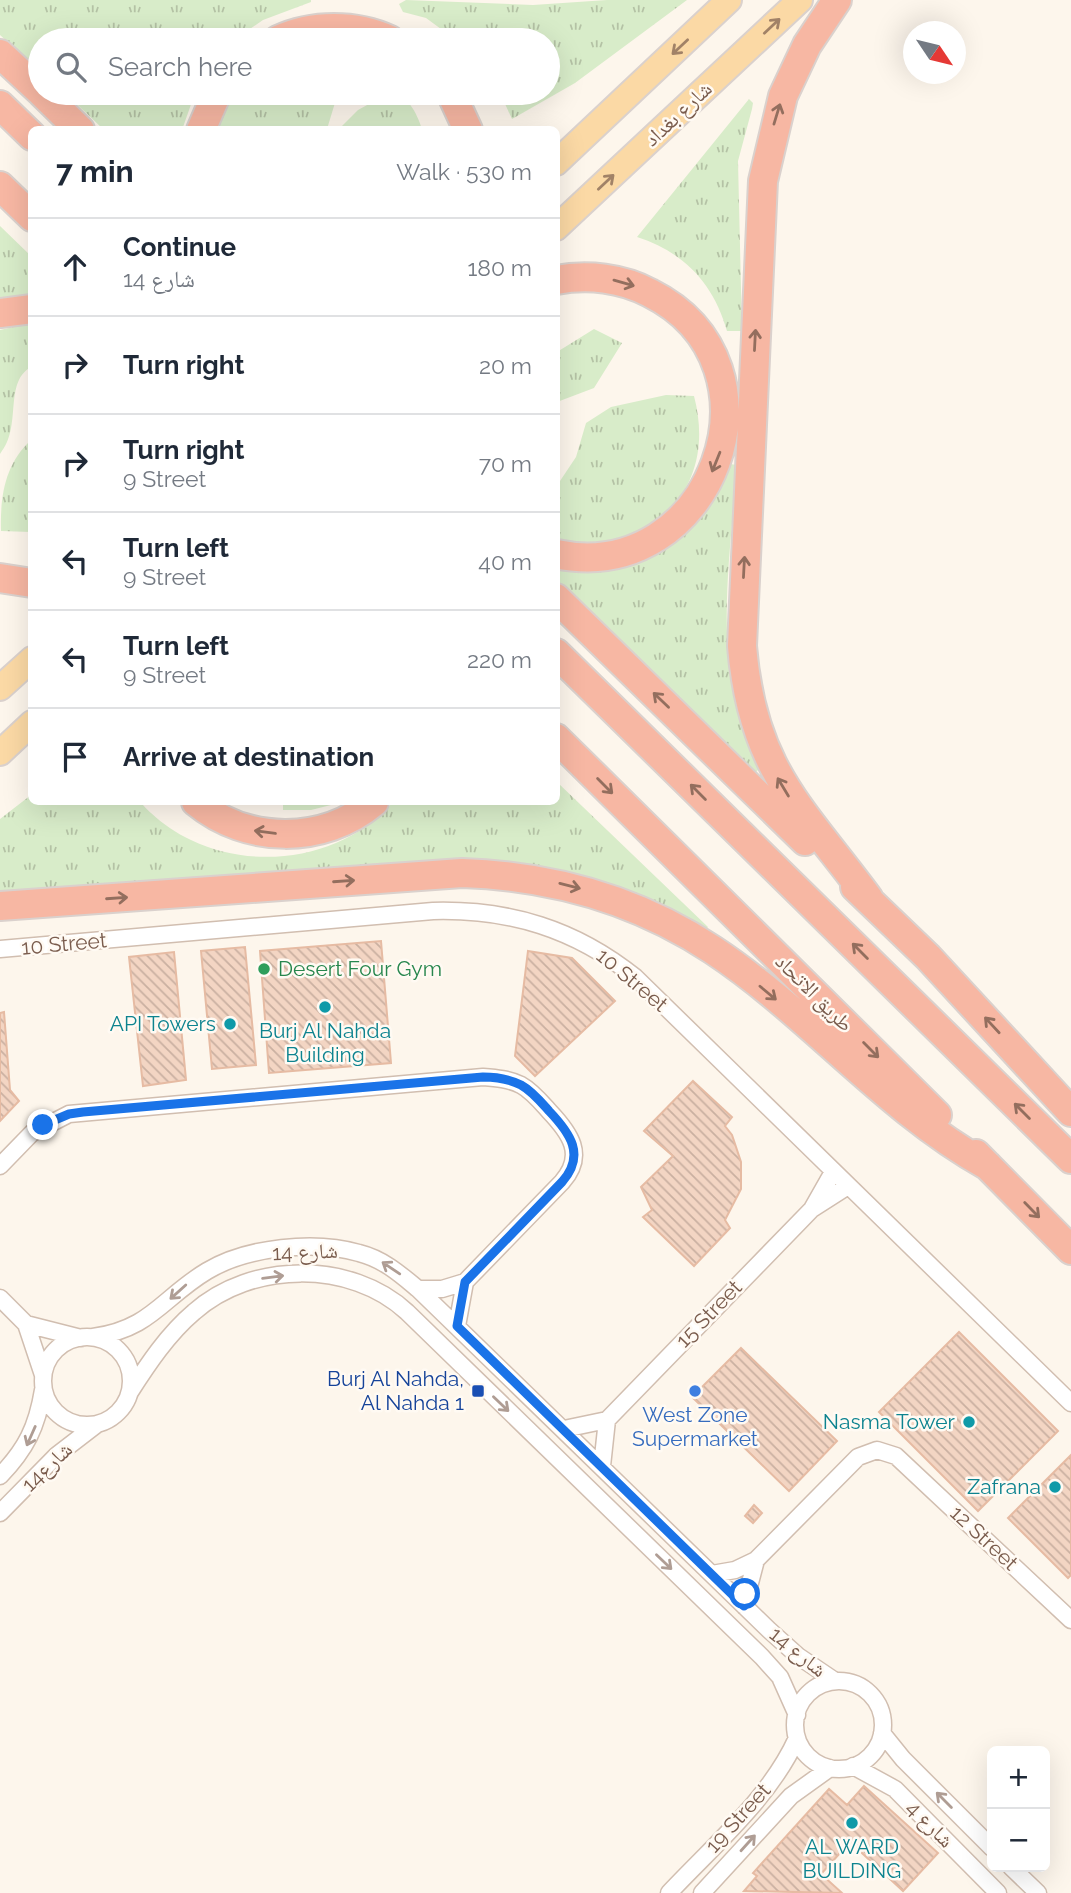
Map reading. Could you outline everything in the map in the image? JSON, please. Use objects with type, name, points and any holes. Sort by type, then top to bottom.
[{"type":"highway","points":[[837,0],[807,45],[783,96],[763,181],[741,646],[752,715],[776,775],[800,812],[869,899]]},
{"type":"highway","points":[[0,54],[28,80]]},
{"type":"highway","points":[[0,105],[28,132]]},
{"type":"highway","points":[[54,105],[76,126]]},
{"type":"highway","points":[[203,126],[212,105]]},
{"type":"highway","points":[[457,105],[466,126]]},
{"type":"highway","points":[[0,186],[28,213]]},
{"type":"highway","points":[[560,280],[585,277],[614,280],[644,290],[672,306],[695,328],[714,358],[726,409],[723,444],[716,464],[695,502],[673,526],[652,541],[623,552],[593,557],[560,554]]},
{"type":"highway","points":[[0,313],[28,310]]},
{"type":"highway","points":[[0,578],[28,582]]},
{"type":"highway","points":[[560,602],[814,850],[928,957],[1071,1112]]},
{"type":"highway","points":[[560,657],[1071,1159]]},
{"type":"highway","name":"طريق الاتحاد","points":[[560,742],[1071,1251]]},
{"type":"highway","points":[[201,805],[224,820],[244,828],[285,834],[337,824],[369,805]]},
{"type":"highway","points":[[0,906],[462,873],[532,878],[601,894],[659,919],[714,950],[915,1118],[988,1166]]},
{"type":"highway","points":[[0,916],[64,902]]},
{"type":"main road","points":[[560,159],[729,0]]},
{"type":"main road","name":"شارع بغداد","points":[[560,224],[800,0]]},
{"type":"main road","points":[[0,688],[28,663]]},
{"type":"main road","points":[[0,753],[28,727]]},
{"type":"street","name":"10 Street","points":[[0,949],[433,911],[477,911],[520,918],[581,940],[635,977],[1071,1403]]},
{"type":"street","points":[[0,1166],[32,1133],[69,1114],[483,1077],[509,1080],[532,1093],[569,1132],[574,1143],[574,1164],[562,1182],[465,1282],[442,1289],[418,1289]]},
{"type":"street","points":[[812,1209],[833,1172]]},
{"type":"street","points":[[812,1209],[848,1186]]},
{"type":"street","name":"15 Street","points":[[607,1420],[812,1209]]},
{"type":"street","name":"شارع 14","points":[[87,1338],[130,1329],[147,1320],[183,1288],[228,1261],[275,1251],[334,1248],[359,1252],[382,1261],[418,1289],[457,1326],[744,1606],[798,1656],[835,1681]]},
{"type":"street","name":"شارع 14","points":[[130,1392],[180,1325],[193,1312],[225,1291],[260,1279],[297,1275],[343,1276],[371,1285],[407,1312],[762,1657],[780,1677],[797,1715]]},
{"type":"street","points":[[457,1326],[465,1282]]},
{"type":"street","points":[[0,1298],[26,1324],[52,1409],[61,1418],[72,1423],[96,1424],[118,1413],[130,1392],[129,1368],[116,1348],[87,1338],[26,1324]]},
{"type":"street","points":[[0,1476],[27,1446],[39,1413],[43,1381],[52,1354],[60,1346],[87,1338]]},
{"type":"street","points":[[564,1429],[607,1420],[602,1466]]},
{"type":"street","name":"شارع14","points":[[0,1513],[57,1455],[96,1424]]},
{"type":"street","name":"12 Street","points":[[756,1560],[858,1457],[877,1450],[896,1456],[1071,1620]]},
{"type":"street","points":[[712,1574],[735,1570],[756,1560]]},
{"type":"street","points":[[744,1606],[756,1560]]},
{"type":"street","points":[[835,1681],[861,1686],[872,1695],[879,1706],[882,1733],[872,1754],[853,1766],[830,1768],[810,1757],[797,1738],[797,1715],[807,1696],[815,1689],[835,1681]]},
{"type":"street","name":"شارع 4","points":[[882,1733],[903,1759],[987,1843]]},
{"type":"street","name":"19 Street","points":[[669,1893],[762,1793],[782,1766],[797,1738]]},
{"type":"street","name":"شارع 4","points":[[853,1766],[895,1789],[998,1893]]},
{"type":"street","name":"19 Street","points":[[702,1893],[791,1796],[830,1768]]},
{"type":"street","points":[[1016,1872],[1038,1893]]},
{"type":"green space","points":[[0,0],[311,0],[263,20],[251,28],[28,28],[28,60],[0,35]]},
{"type":"green space","points":[[406,0],[533,5],[607,0],[687,0],[560,92],[560,28],[440,28],[426,18],[403,12],[399,4]]},
{"type":"green space","points":[[749,99],[753,103],[752,109],[738,161],[742,331],[727,331],[714,299],[695,272],[669,251],[637,237]]},
{"type":"green space","points":[[78,105],[191,105],[183,126],[100,126]]},
{"type":"green space","points":[[225,105],[334,105],[328,126],[213,126]]},
{"type":"green space","points":[[367,105],[410,105],[421,126],[342,126]]},
{"type":"green space","points":[[506,105],[536,105],[512,119]]},
{"type":"green space","points":[[0,226],[28,253],[28,297],[0,300]]},
{"type":"green space","points":[[28,324],[28,370],[18,383],[11,431],[0,454],[0,330]]},
{"type":"green space","points":[[594,329],[622,343],[594,388],[560,401],[560,350]]},
{"type":"green space","points":[[666,395],[694,396],[699,422],[699,447],[694,470],[671,508],[653,523],[631,535],[599,544],[560,541],[560,481],[576,457],[586,423],[611,407]]},
{"type":"green space","points":[[28,443],[28,532],[1,531],[6,481],[22,449]]},
{"type":"green space","points":[[730,464],[737,465],[728,581],[728,658],[744,733],[760,768],[755,773],[560,584],[560,564],[671,542],[700,515]]},
{"type":"green space","points":[[560,785],[708,927],[704,932],[605,884],[550,870],[0,899],[0,819],[28,797],[28,805],[142,805],[165,825],[191,840],[217,850],[271,857],[299,854],[325,847],[350,836],[373,821],[390,805],[560,805]]},
{"type":"green space","points":[[283,805],[331,805],[311,810],[283,810]]},
{"type":"building","name":"Burj Al Nahda Building","points":[[381,941],[391,1063],[269,1073],[260,951]]},
{"type":"building","name":"API Towers","points":[[245,947],[256,1065],[212,1069],[201,951]]},
{"type":"building","points":[[528,951],[572,958],[615,1001],[535,1076],[515,1056]]},
{"type":"building","points":[[174,952],[186,1080],[143,1086],[129,957]]},
{"type":"building","points":[[4,1012],[10,1090],[19,1101],[0,1121],[0,1013]]},
{"type":"building","points":[[693,1081],[732,1117],[725,1126],[732,1135],[741,1162],[741,1189],[725,1220],[730,1228],[694,1266],[643,1217],[652,1210],[641,1187],[673,1156],[644,1131]]},
{"type":"building","name":"Nasma Tower","points":[[959,1332],[1058,1431],[978,1511],[879,1412]]},
{"type":"building","points":[[741,1348],[837,1441],[789,1491],[692,1397]]},
{"type":"building","name":"Zafrana","points":[[1071,1455],[1071,1575],[1068,1578],[1008,1518]]},
{"type":"building","points":[[754,1505],[762,1513],[753,1523],[745,1516]]},
{"type":"building","name":"AL WARD BUILDING","points":[[864,1786],[938,1853],[903,1891],[850,1842],[821,1874],[842,1893],[744,1891],[757,1876],[753,1873],[829,1789],[847,1805]]},
{"type":"place","name":"Desert Four Gym","points":[[264,969]]},
{"type":"place","name":"Burj Al Nahda Building","points":[[325,1007]]},
{"type":"place","name":"API Towers","points":[[230,1024]]},
{"type":"place","name":"Burj Al Nahda, Al Nahda 1","points":[[478,1391]]},
{"type":"place","name":"West Zone Supermarket","points":[[695,1391]]},
{"type":"place","name":"Nasma Tower","points":[[969,1422]]},
{"type":"place","name":"Zafrana","points":[[1055,1487]]},
{"type":"place","name":"AL WARD BUILDING","points":[[852,1823]]},
{"type":"route","points":[[43,1125],[56,1118],[83,1112],[483,1077],[496,1077],[522,1085],[569,1132],[574,1143],[574,1164],[562,1182],[465,1282],[459,1303],[457,1326],[744,1606],[745,1594]]}]
